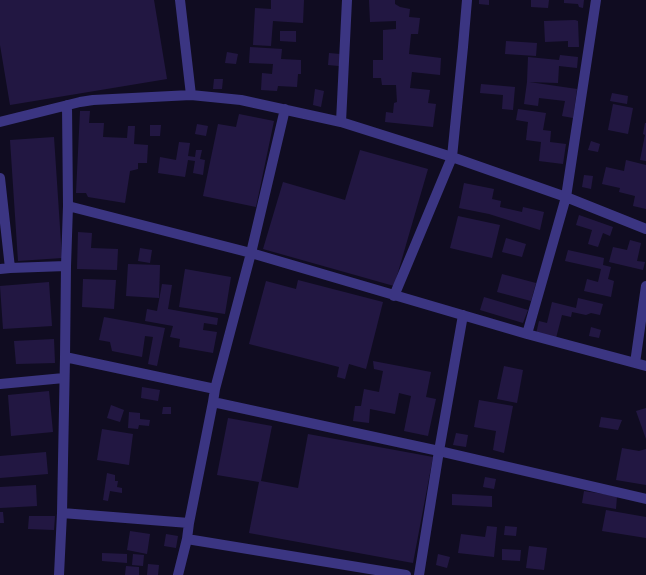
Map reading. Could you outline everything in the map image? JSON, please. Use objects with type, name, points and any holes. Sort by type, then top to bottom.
[{"type":"street","points":[[180,0],[191,95]]},
{"type":"street","points":[[341,122],[347,0]]},
{"type":"street","points":[[394,296],[452,157],[467,0]]},
{"type":"street","points":[[527,334],[566,197],[596,0]]},
{"type":"street","points":[[0,122],[93,100],[191,95],[241,100],[341,122],[452,157],[566,197],[646,228]]},
{"type":"street","points":[[59,575],[62,513],[68,206],[68,105]]},
{"type":"street","points":[[178,575],[187,539],[215,389],[285,109]]},
{"type":"street","points":[[0,178],[10,268]]},
{"type":"street","points":[[68,206],[250,253],[527,334],[646,366]]},
{"type":"street","points":[[0,269],[66,266]]},
{"type":"street","points":[[635,363],[646,286]]},
{"type":"street","points":[[419,575],[439,451],[464,315]]},
{"type":"street","points":[[65,357],[215,389]]},
{"type":"street","points":[[0,384],[64,378]]},
{"type":"street","points":[[213,402],[439,451],[646,499]]},
{"type":"street","points":[[62,513],[189,523]]},
{"type":"street","points":[[187,539],[406,575]]},
{"type":"building","points":[[0,0],[154,0],[167,79],[10,105],[0,45]]},
{"type":"building","points":[[271,0],[304,0],[303,23],[273,21],[271,46],[253,45],[255,8],[271,9]]},
{"type":"building","points":[[369,0],[395,0],[395,4],[400,7],[410,9],[409,17],[420,18],[418,34],[411,34],[409,54],[441,58],[440,75],[412,72],[410,88],[430,90],[428,103],[436,104],[433,127],[385,122],[386,112],[393,113],[394,103],[397,102],[396,85],[382,85],[381,78],[373,78],[373,60],[383,60],[383,30],[396,29],[396,21],[370,22]]},
{"type":"building","points":[[479,0],[489,0],[489,5],[479,4]]},
{"type":"building","points":[[531,0],[549,0],[548,8],[531,7]]},
{"type":"building","points":[[564,0],[584,0],[583,8],[579,7],[578,4],[564,3]]},
{"type":"building","points":[[544,21],[578,21],[579,47],[568,47],[568,41],[545,42]]},
{"type":"building","points":[[280,31],[296,31],[296,42],[280,41]]},
{"type":"building","points":[[506,41],[537,43],[536,56],[505,54]]},
{"type":"building","points":[[250,47],[282,49],[281,59],[301,60],[301,74],[298,74],[297,87],[278,86],[277,91],[261,90],[262,73],[272,74],[273,64],[249,63]]},
{"type":"building","points":[[227,52],[238,54],[236,64],[225,63]]},
{"type":"building","points":[[329,53],[340,54],[339,66],[328,65]]},
{"type":"building","points":[[560,55],[578,57],[577,68],[559,66],[558,83],[529,82],[577,89],[573,118],[562,116],[565,101],[539,98],[538,106],[524,104],[528,57],[559,60]]},
{"type":"building","points":[[214,79],[223,79],[222,89],[213,89]]},
{"type":"building","points":[[481,84],[515,87],[513,110],[502,109],[503,95],[480,93]]},
{"type":"building","points":[[315,89],[324,91],[321,107],[313,105]]},
{"type":"building","points":[[612,93],[628,96],[627,104],[610,101]]},
{"type":"building","points":[[613,104],[633,108],[628,134],[608,130]]},
{"type":"building","points":[[518,109],[546,113],[543,130],[551,131],[550,142],[566,144],[563,164],[539,161],[541,142],[526,140],[528,122],[516,120]]},
{"type":"building","points":[[80,111],[90,111],[89,123],[104,123],[103,137],[127,138],[128,126],[135,126],[134,144],[148,145],[147,163],[138,163],[138,169],[130,171],[125,203],[88,197],[86,193],[76,193]]},
{"type":"building","points":[[239,114],[274,121],[256,207],[203,196],[218,124],[236,127]]},
{"type":"building","points":[[645,123],[646,161],[640,160],[645,135],[643,134]]},
{"type":"building","points":[[197,124],[208,126],[206,136],[195,134]]},
{"type":"building","points":[[150,125],[161,125],[160,136],[150,136]]},
{"type":"building","points":[[54,137],[62,258],[18,261],[10,140]]},
{"type":"building","points":[[591,141],[600,144],[598,152],[588,150]]},
{"type":"building","points":[[179,142],[190,143],[188,156],[195,157],[196,150],[202,150],[200,159],[205,160],[203,175],[193,173],[195,161],[188,160],[185,177],[158,173],[160,157],[176,160]]},
{"type":"building","points":[[360,150],[428,169],[394,286],[263,249],[283,182],[345,200]]},
{"type":"building","points":[[626,160],[646,165],[646,209],[633,206],[635,196],[619,192],[620,188],[602,184],[606,167],[624,171]]},
{"type":"building","points":[[584,175],[593,176],[591,189],[582,187]]},
{"type":"building","points":[[464,183],[494,189],[492,199],[501,201],[500,207],[522,212],[523,207],[544,212],[540,230],[489,214],[459,208]]},
{"type":"building","points":[[579,215],[613,227],[610,236],[603,233],[598,247],[588,244],[592,230],[576,225]]},
{"type":"building","points":[[458,216],[500,225],[492,258],[450,248]]},
{"type":"building","points":[[78,232],[92,233],[91,248],[118,249],[117,270],[77,269]]},
{"type":"building","points":[[506,238],[526,244],[522,257],[502,252]]},
{"type":"building","points":[[630,240],[641,243],[637,261],[645,262],[643,270],[609,262],[613,247],[627,250]]},
{"type":"building","points":[[140,248],[152,250],[150,263],[138,261]]},
{"type":"building","points":[[568,250],[604,258],[603,265],[611,267],[608,279],[614,281],[611,297],[584,291],[587,279],[598,282],[601,269],[565,261]]},
{"type":"building","points":[[128,264],[160,265],[159,298],[126,296]]},
{"type":"building","points":[[185,269],[231,277],[225,314],[179,307]]},
{"type":"building","points":[[502,274],[536,283],[531,301],[497,292]]},
{"type":"building","points":[[83,279],[116,280],[114,309],[82,307]]},
{"type":"building","points":[[298,280],[383,302],[366,369],[349,364],[345,379],[337,377],[339,367],[249,344],[266,281],[296,289]]},
{"type":"building","points":[[49,282],[52,326],[3,329],[0,286]]},
{"type":"building","points":[[162,284],[172,285],[168,309],[218,318],[217,325],[204,323],[203,330],[217,332],[213,353],[179,347],[180,339],[170,337],[173,326],[145,321],[147,309],[157,311]]},
{"type":"building","points":[[484,297],[528,310],[523,323],[480,310]]},
{"type":"building","points":[[578,298],[603,304],[600,315],[591,313],[586,315],[572,312],[571,317],[562,315],[556,338],[536,334],[539,321],[547,323],[552,302],[576,308]]},
{"type":"building","points":[[104,317],[165,328],[157,366],[148,364],[153,337],[145,336],[142,357],[112,351],[110,342],[99,340]]},
{"type":"building","points":[[591,327],[601,330],[599,338],[589,336]]},
{"type":"building","points":[[54,339],[55,363],[16,364],[14,341]]},
{"type":"building","points":[[373,361],[431,372],[426,397],[436,399],[428,436],[404,431],[411,396],[399,393],[395,414],[370,409],[369,423],[353,421],[355,406],[361,406],[364,389],[379,392],[383,371],[374,369]]},
{"type":"building","points":[[504,366],[523,370],[517,403],[497,399]]},
{"type":"building","points":[[142,387],[160,390],[158,401],[141,398]]},
{"type":"building","points":[[49,391],[53,432],[11,436],[8,395]]},
{"type":"building","points":[[479,400],[513,406],[504,453],[493,450],[496,431],[474,427]]},
{"type":"building","points":[[111,405],[124,410],[120,422],[107,418]]},
{"type":"building","points":[[163,407],[171,407],[171,414],[162,414]]},
{"type":"building","points":[[646,408],[646,439],[636,411]]},
{"type":"building","points":[[129,412],[140,413],[140,419],[150,420],[149,426],[139,425],[138,429],[128,428]]},
{"type":"building","points":[[601,417],[622,420],[618,430],[599,427]]},
{"type":"building","points":[[228,418],[272,426],[261,481],[298,488],[308,434],[433,457],[413,563],[249,533],[259,482],[217,475]]},
{"type":"building","points":[[102,429],[133,434],[129,465],[97,460]]},
{"type":"building","points":[[456,433],[468,435],[466,447],[453,445]]},
{"type":"building","points":[[622,448],[639,451],[646,449],[646,485],[616,480]]},
{"type":"building","points":[[46,452],[48,474],[0,478],[0,456]]},
{"type":"building","points":[[107,473],[115,475],[115,481],[118,481],[117,487],[122,488],[122,493],[110,491],[108,501],[103,500]]},
{"type":"building","points":[[485,477],[496,479],[494,489],[483,487]]},
{"type":"building","points":[[36,485],[37,506],[0,508],[0,487]]},
{"type":"building","points":[[584,491],[617,496],[616,509],[582,503]]},
{"type":"building","points":[[452,494],[492,496],[492,507],[452,505]]},
{"type":"building","points":[[606,510],[646,517],[646,538],[602,531]]},
{"type":"building","points":[[0,512],[3,512],[4,523],[0,523]]},
{"type":"building","points":[[29,516],[55,516],[54,530],[28,529]]},
{"type":"building","points":[[487,526],[497,527],[494,557],[458,553],[461,534],[485,537]]},
{"type":"building","points":[[505,526],[517,527],[516,536],[504,535]]},
{"type":"building","points":[[130,531],[150,534],[147,554],[127,550]]},
{"type":"building","points":[[166,534],[178,536],[176,548],[164,546]]},
{"type":"building","points":[[529,546],[547,548],[544,570],[526,568]]},
{"type":"building","points":[[502,549],[521,550],[520,561],[502,560]]},
{"type":"building","points":[[102,553],[127,554],[127,563],[102,561]]},
{"type":"building","points":[[133,554],[144,555],[143,566],[132,565]]},
{"type":"building","points":[[438,554],[450,557],[447,568],[436,565]]},
{"type":"building","points":[[148,564],[159,565],[158,575],[147,575]]},
{"type":"building","points":[[126,566],[139,567],[139,575],[125,575]]}]
